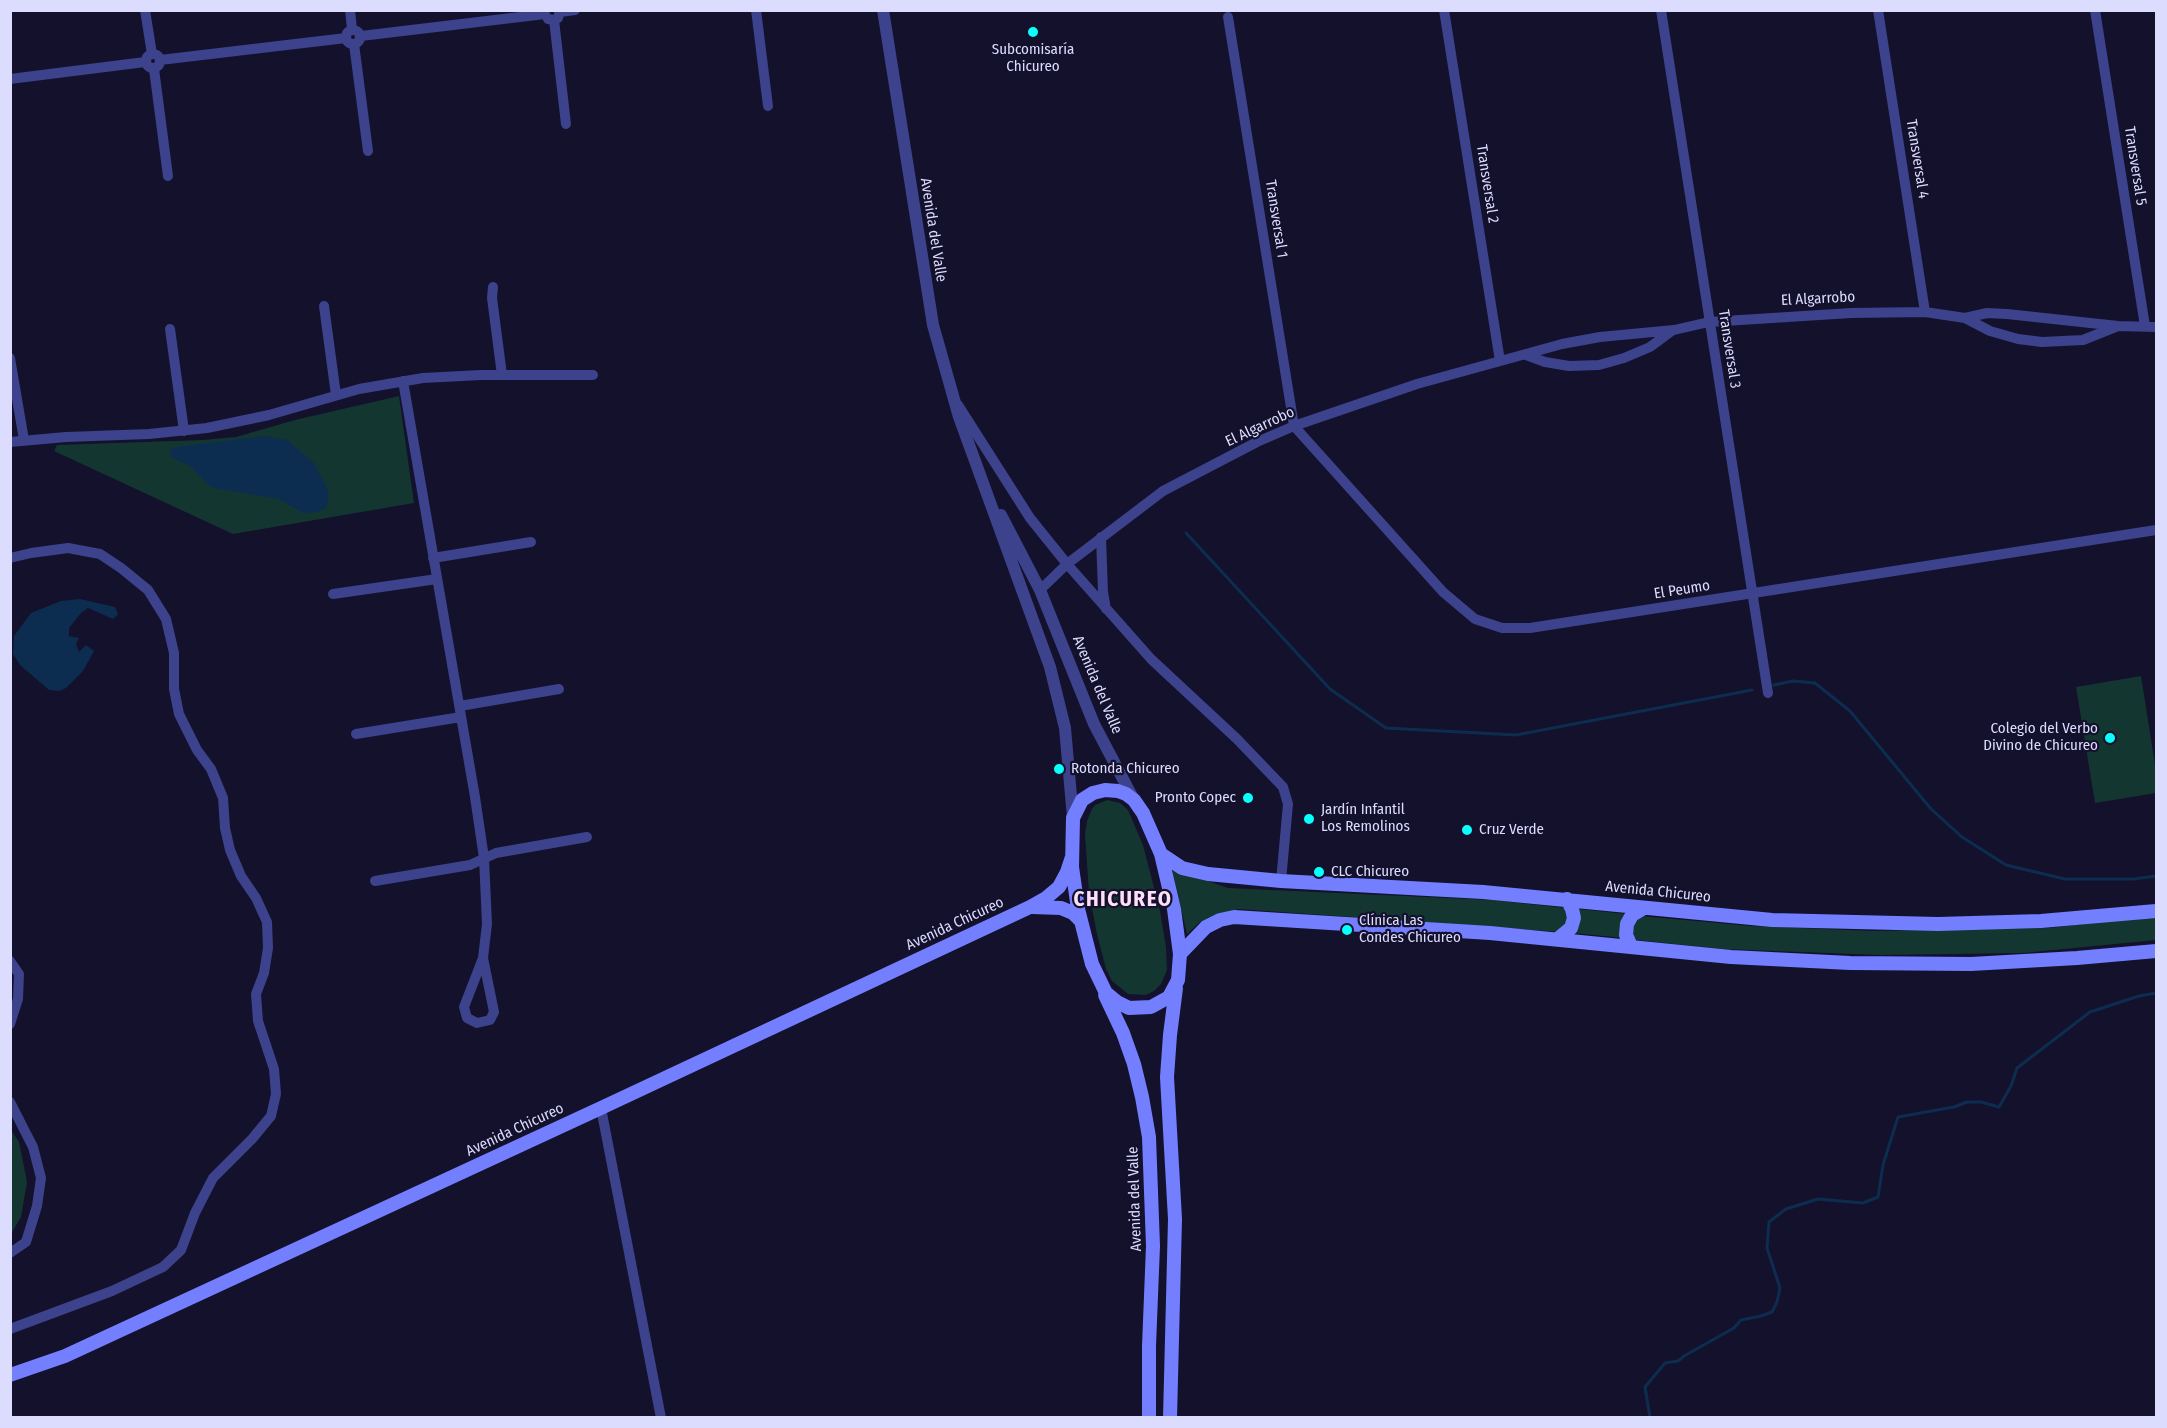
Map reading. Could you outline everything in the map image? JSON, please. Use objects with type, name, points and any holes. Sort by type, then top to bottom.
[{"type":"main road","points":[[1073,818],[1082,800],[1099,791],[1118,790],[1134,800],[1150,826],[1161,854],[1174,909],[1180,954],[1167,1077],[1175,1218],[1170,1418]]},
{"type":"main road","name":"Avenida del Valle","points":[[1073,818],[1072,857],[1080,920],[1092,964],[1123,1033],[1134,1064],[1143,1097],[1149,1137],[1153,1246],[1149,1418]]},
{"type":"main road","name":"Avenida Chicureo","points":[[1161,854],[1182,868],[1196,872],[1281,881],[1483,892],[1772,920],[1938,924],[2042,921],[2157,911]]},
{"type":"main road","name":"Avenida Chicureo","points":[[10,1375],[65,1356],[1030,907],[1059,887],[1072,857]]},
{"type":"main road","points":[[1559,938],[1571,928],[1574,918],[1567,899]]},
{"type":"main road","name":"Avenida Chicureo","points":[[1030,907],[1056,907],[1069,911],[1080,920]]},
{"type":"main road","points":[[1631,946],[1626,935],[1627,924],[1632,915],[1644,908]]},
{"type":"main road","points":[[1180,954],[1206,927],[1220,920],[1234,917],[1559,938],[1773,960],[1895,964],[2024,962],[2157,951]]},
{"type":"main road","points":[[1102,987],[1116,1002],[1129,1008],[1143,1009],[1165,1001],[1176,986]]},
{"type":"street","points":[[146,10],[168,176]]},
{"type":"street","points":[[350,10],[368,151]]},
{"type":"street","points":[[10,79],[575,10]]},
{"type":"street","points":[[756,10],[768,106]]},
{"type":"street","name":"Avenida del Valle","points":[[883,10],[926,289],[937,345],[971,451],[1043,644],[1058,693],[1068,747],[1073,818]]},
{"type":"street","name":"Transversal 2","points":[[1444,10],[1500,361]]},
{"type":"street","name":"Transversal 3","points":[[1661,10],[1768,693]]},
{"type":"street","name":"Transversal 4","points":[[1878,10],[1925,312]]},
{"type":"street","name":"Transversal 5","points":[[2095,10],[2151,326]]},
{"type":"street","points":[[553,13],[566,124]]},
{"type":"street","name":"Transversal 1","points":[[1228,17],[1294,426]]},
{"type":"street","points":[[493,287],[492,298],[502,375]]},
{"type":"street","points":[[324,306],[336,395]]},
{"type":"street","name":"El Algarrobo","points":[[1040,590],[1067,564],[1163,491],[1257,442],[1294,426],[1417,384],[1562,344],[1600,337],[1674,330],[1709,322],[1809,314],[1925,312],[1965,318]]},
{"type":"street","points":[[1965,318],[1988,313],[2118,327],[2151,326]]},
{"type":"street","points":[[1965,318],[1990,331],[2018,339],[2042,342],[2083,340],[2118,327]]},
{"type":"street","points":[[170,329],[184,431]]},
{"type":"street","points":[[1526,355],[1545,362],[1569,366],[1599,365],[1650,347],[1674,330]]},
{"type":"street","points":[[10,358],[24,440]]},
{"type":"street","points":[[10,442],[184,431],[249,420],[336,395],[403,381],[460,375],[593,375]]},
{"type":"street","points":[[403,381],[481,827],[487,914],[483,958],[464,1007],[467,1018],[477,1023],[490,1020],[494,1012],[483,958]]},
{"type":"street","points":[[952,395],[1030,518],[1067,564],[1152,659],[1238,739],[1283,787],[1288,804],[1281,881]]},
{"type":"street","name":"El Peumo","points":[[1294,426],[1443,592],[1461,609],[1484,623],[1511,629],[1754,594],[2157,530]]},
{"type":"street","name":"Avenida del Valle","points":[[971,451],[994,502],[1040,590],[1094,724],[1134,800]]},
{"type":"street","points":[[1101,537],[1103,592],[1106,609]]},
{"type":"street","points":[[433,558],[531,542]]},
{"type":"street","points":[[10,558],[68,548],[100,554],[148,590],[166,619],[174,653],[174,689],[179,714],[197,750],[211,769],[223,798],[225,828],[230,850],[241,876],[256,898],[267,922],[268,948],[264,973],[256,994],[258,1021],[274,1069],[276,1094],[271,1116],[252,1139],[213,1178],[195,1213],[181,1250],[163,1267],[112,1292],[10,1329]]},
{"type":"street","points":[[333,594],[437,579]]},
{"type":"street","points":[[356,734],[559,689]]},
{"type":"street","points":[[375,881],[470,865],[496,853],[587,837]]},
{"type":"street","points":[[10,961],[19,974],[18,999],[10,1024]]},
{"type":"street","points":[[10,1102],[33,1147],[41,1178],[37,1206],[26,1242],[10,1253]]},
{"type":"street","points":[[601,1108],[661,1418]]},
{"type":"green space","points":[[399,396],[414,503],[233,534],[54,451],[57,445],[236,437],[295,420]]},
{"type":"green space","points":[[2141,676],[2156,771],[2156,793],[2095,803],[2076,687]]},
{"type":"green space","points":[[1107,800],[1120,803],[1128,810],[1143,845],[1160,911],[1167,970],[1161,984],[1146,995],[1128,994],[1112,981],[1106,969],[1097,934],[1089,893],[1085,834],[1092,809],[1095,805]]},
{"type":"green space","points":[[1172,869],[1228,888],[1492,900],[1566,908],[1569,916],[1561,932],[1239,909],[1214,915],[1199,923],[1187,934]]},
{"type":"green space","points":[[1578,909],[1626,914],[1623,938],[1573,933],[1581,919]]},
{"type":"green space","points":[[1641,916],[1751,926],[1874,931],[2049,928],[2156,916],[2156,940],[2023,953],[1879,955],[1723,949],[1637,940],[1630,933],[1632,924]]},
{"type":"green space","points":[[11,1130],[19,1142],[27,1182],[21,1217],[11,1234]]},
{"type":"water","points":[[265,436],[287,440],[314,463],[328,490],[326,508],[303,513],[279,499],[214,488],[190,466],[173,458],[170,454],[171,449],[177,447]]},
{"type":"water","points":[[80,599],[115,607],[118,614],[113,619],[88,608],[81,613],[69,628],[69,636],[79,638],[76,644],[79,652],[86,645],[94,651],[83,671],[66,688],[59,691],[49,690],[20,665],[13,654],[14,636],[31,613],[61,601]]},
{"type":"waterway","points":[[1186,533],[1330,689],[1386,728],[1516,735],[1752,690]]},
{"type":"waterway","points":[[1774,685],[1793,681],[1815,683],[1850,711],[1931,809],[1962,837],[2006,865],[2065,879],[2133,879],[2156,876]]},
{"type":"waterway","points":[[1650,1418],[1645,1387],[1665,1363],[1678,1361],[1734,1328],[1741,1320],[1772,1312],[1780,1288],[1767,1248],[1769,1222],[1786,1209],[1818,1199],[1863,1203],[1878,1197],[1883,1165],[1898,1117],[1954,1107],[1967,1102],[1981,1102],[1999,1107],[2011,1086],[2017,1068],[2090,1012],[2139,996],[2156,993]]},
{"type":"place","name":"Subcomisaría Chicureo","points":[[1033,32]]},
{"type":"place","name":"Colegio del Verbo Divino de Chicureo","points":[[2110,738]]},
{"type":"place","name":"Rotonda Chicureo","points":[[1059,769]]},
{"type":"place","name":"Pronto Copec","points":[[1248,798]]},
{"type":"place","name":"Jardín Infantil Los Remolinos","points":[[1309,819]]},
{"type":"place","name":"Cruz Verde","points":[[1467,830]]},
{"type":"place","name":"CLC Chicureo","points":[[1319,872]]},
{"type":"place","name":"Clínica Las Condes Chicureo","points":[[1347,930]]},
{"type":"district","name":"CHICUREO","points":[[1123,900]]}]
